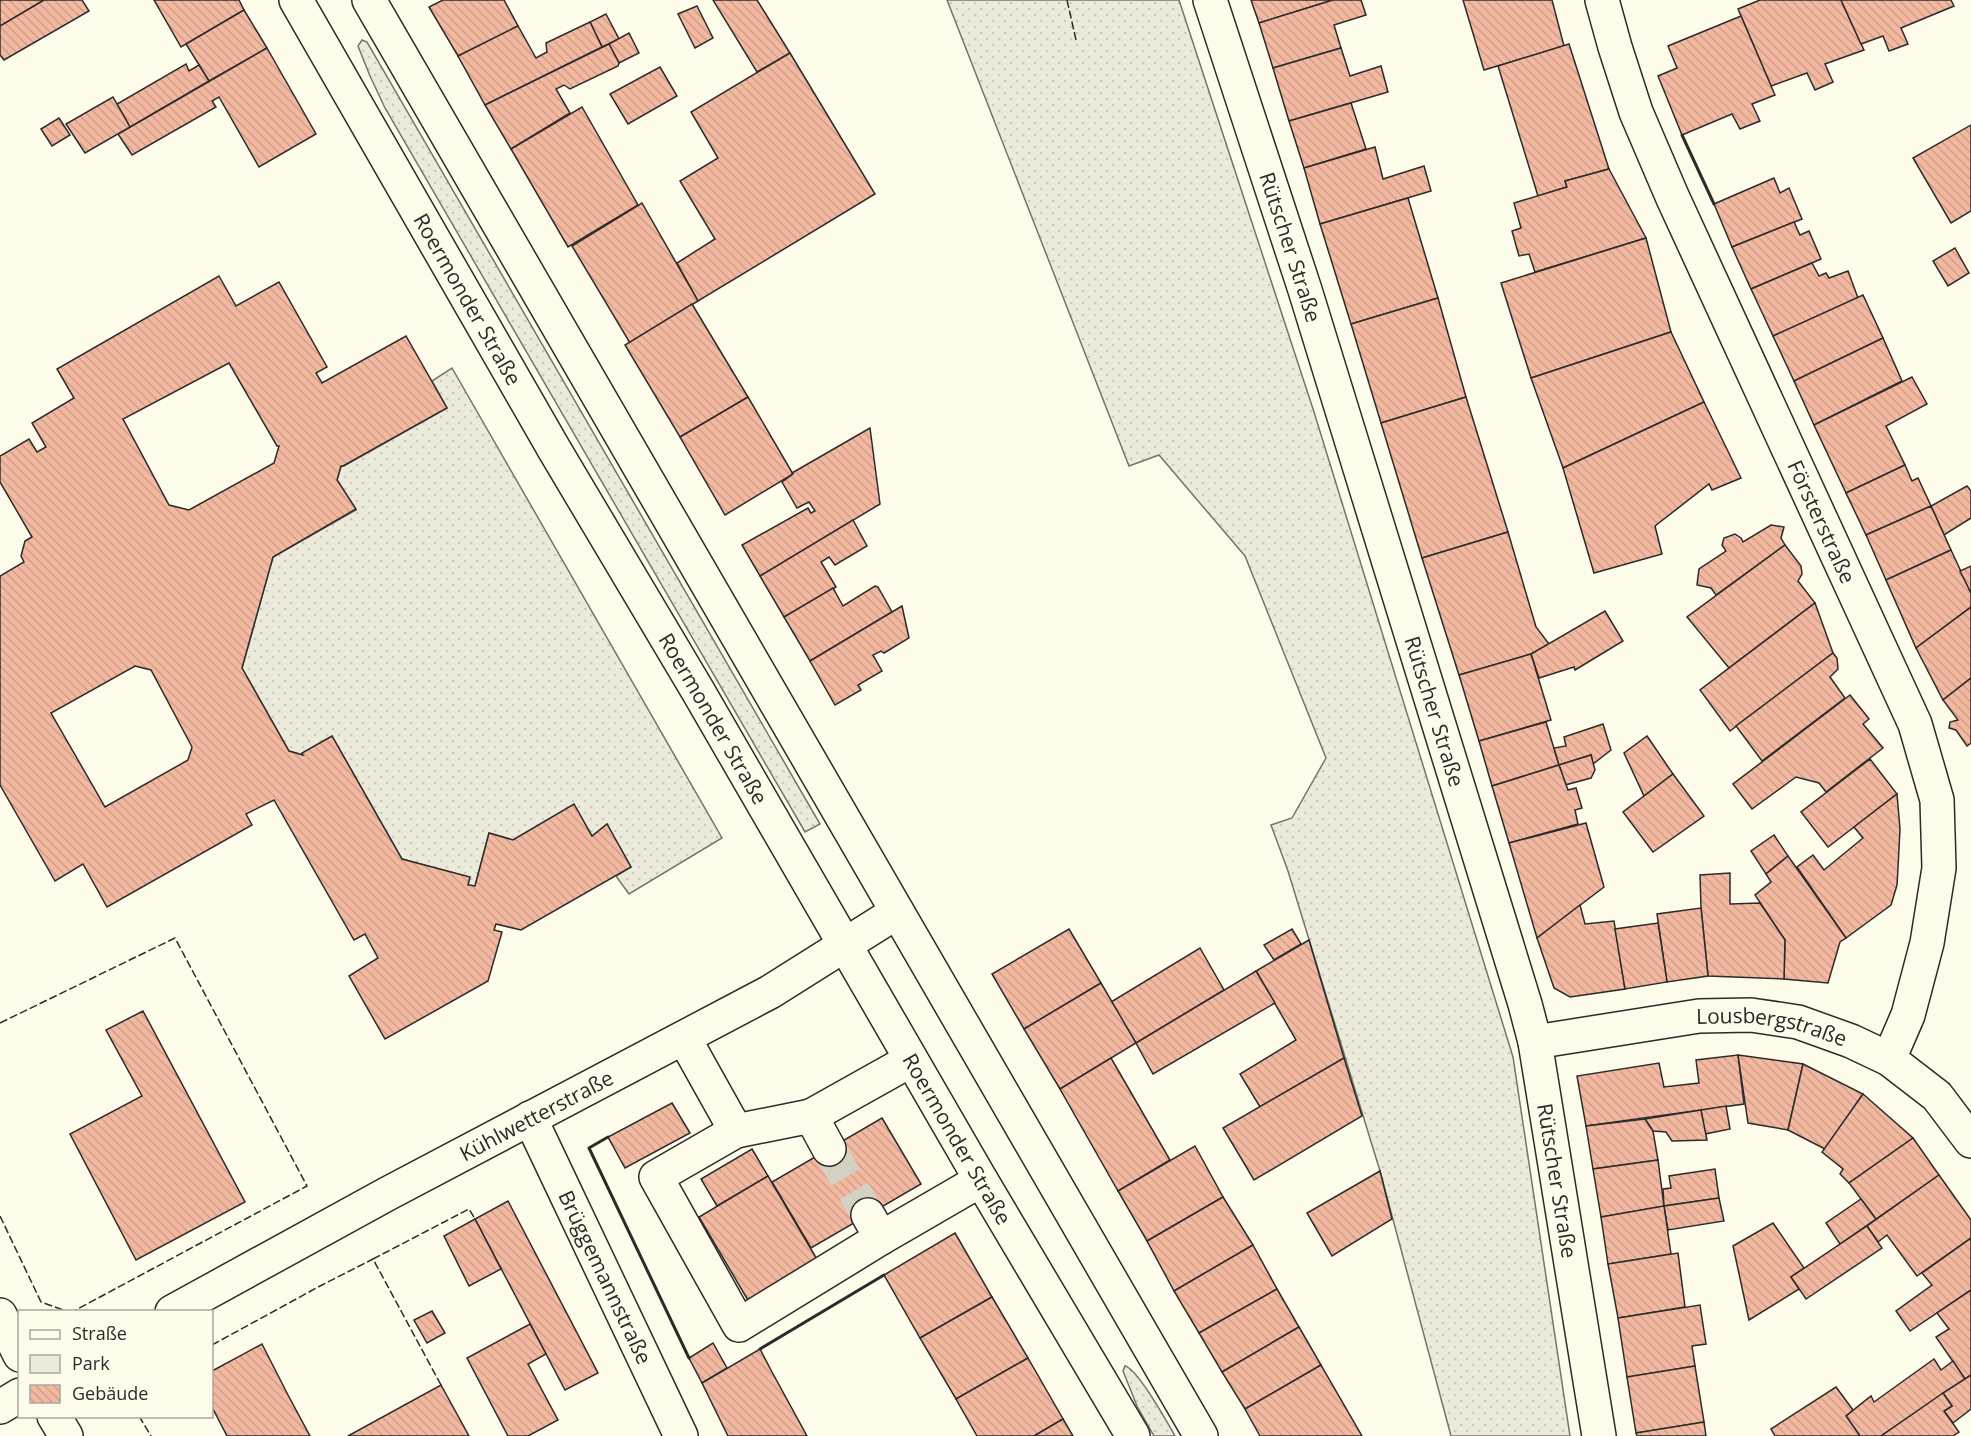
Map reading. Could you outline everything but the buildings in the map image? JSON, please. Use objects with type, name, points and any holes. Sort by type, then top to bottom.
[{"type":"street","name":"Roermonder Straße","points":[[296,0],[554,449],[1133,1436]]},
{"type":"street","points":[[369,0],[1201,1436]]},
{"type":"street","name":"Rütscher Straße","points":[[1210,0],[1305,290],[1535,1042],[1599,1436]]},
{"type":"street","name":"Försterstraße","points":[[1602,0],[1636,112],[1672,196],[1915,724],[1938,800],[1939,868],[1927,943],[1908,1015],[1888,1059]]},
{"type":"street","name":"Kühlwetterstraße","points":[[174,1310],[770,992],[897,912]]},
{"type":"street","name":"Lousbergstraße","points":[[1535,1042],[1699,1016],[1752,1015],[1798,1022],[1851,1041],[1888,1059],[1937,1096],[1971,1141]]},
{"type":"street","points":[[684,1038],[736,1131]]},
{"type":"street","points":[[911,1060],[811,1116],[736,1131],[656,1177],[739,1324],[875,1226],[981,1180]]},
{"type":"street","points":[[811,1116],[829,1149]]},
{"type":"street","name":"Brüggemannstraße","points":[[530,1118],[681,1436]]},
{"type":"street","points":[[0,1315],[18,1351]]},
{"type":"street","points":[[0,1407],[18,1396]]},
{"type":"street","points":[[55,1418],[66,1436]]},
{"type":"green space","points":[[947,0],[1179,0],[1314,412],[1513,1057],[1570,1436],[1451,1436],[1380,1171],[1288,871],[1271,825],[1292,818],[1326,758],[1245,556],[1159,455],[1129,466]]},
{"type":"green space","points":[[362,40],[367,42],[820,824],[805,832],[385,108],[358,46]]},
{"type":"green space","points":[[452,368],[722,838],[629,894],[616,876],[631,867],[607,825],[592,836],[574,805],[513,840],[489,833],[475,886],[468,885],[469,877],[402,859],[332,736],[303,755],[289,751],[242,668],[273,557],[356,510],[337,480],[341,466],[447,408],[432,381]]},
{"type":"green space","points":[[1125,1366],[1137,1376],[1175,1436],[1154,1436],[1137,1406],[1123,1371]]},
{"type":"tunnel","points":[[829,1149],[868,1215]]},
{"type":"fence","points":[[1067,0],[1076,40]]},
{"type":"fence","points":[[0,1023],[175,938],[307,1186],[76,1310]]},
{"type":"fence","points":[[441,1385],[373,1259],[469,1209],[475,1219]]},
{"type":"fence","points":[[0,1216],[41,1302],[63,1310]]},
{"type":"fence","points":[[213,1344],[373,1259]]},
{"type":"fence","points":[[140,1418],[151,1436]]},
{"type":"wall","points":[[1682,135],[1714,204]]},
{"type":"wall","points":[[608,1137],[589,1148],[689,1358]]},
{"type":"wall","points":[[760,1349],[884,1275]]}]
